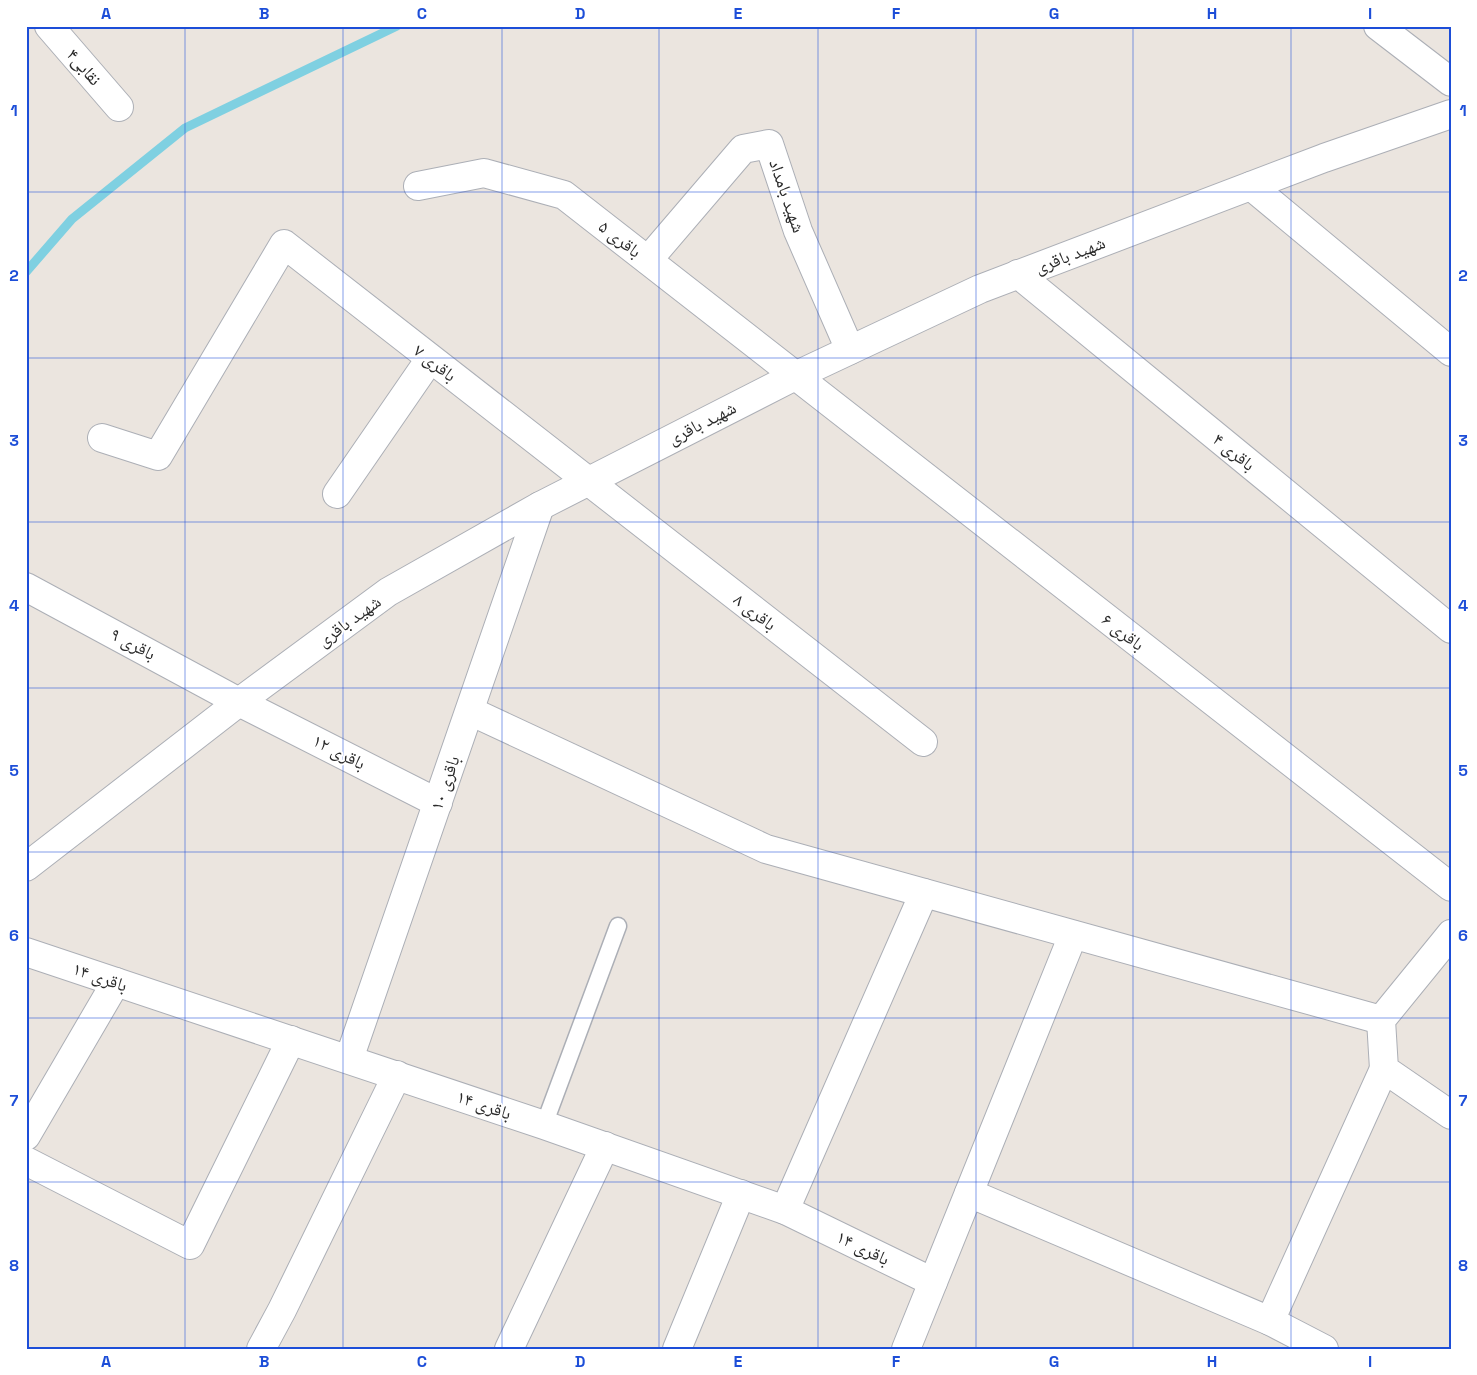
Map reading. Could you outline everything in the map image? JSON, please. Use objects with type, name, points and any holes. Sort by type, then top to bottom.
[{"type":"street","name":"نقابی۴","points":[[49,26],[119,107]]},
{"type":"street","points":[[1378,26],[1451,82]]},
{"type":"street","name":"شهید باقری","points":[[26,867],[239,702],[388,592],[540,506],[795,376],[980,289],[1251,186],[1451,114]]},
{"type":"street","name":"شهید بامداد","points":[[648,260],[743,149],[769,144],[798,231],[850,350]]},
{"type":"street","name":"باقری ۵","points":[[418,186],[484,173],[564,195],[795,376]]},
{"type":"street","points":[[1251,186],[1451,352]]},
{"type":"street","name":"باقری ۷","points":[[102,438],[158,456],[284,244],[587,482]]},
{"type":"street","name":"باقری ۴","points":[[1018,274],[1451,629]]},
{"type":"street","points":[[337,494],[430,359]]},
{"type":"street","name":"باقری ۶","points":[[795,376],[1451,887]]},
{"type":"street","name":"باقری ۸","points":[[587,482],[923,742]]},
{"type":"street","name":"باقری ۱۰","points":[[349,1060],[540,506]]},
{"type":"street","name":"باقری ۹","points":[[26,587],[239,702]]},
{"type":"street","name":"باقری ۱۲","points":[[239,702],[438,803]]},
{"type":"street","points":[[470,710],[766,849],[1073,935],[1382,1045],[1451,1115]]},
{"type":"street","points":[[785,1210],[924,893]]},
{"type":"street","points":[[1270,1321],[1382,1045],[1451,934]]},
{"type":"street","points":[[906,1349],[1073,935]]},
{"type":"street","name":"باقری ۱۴","points":[[26,952],[397,1075],[785,1210],[933,1282]]},
{"type":"street","points":[[26,1136],[116,982]]},
{"type":"street","points":[[26,1162],[190,1245],[290,1040]]},
{"type":"street","points":[[261,1349],[397,1075]]},
{"type":"street","points":[[510,1349],[605,1146]]},
{"type":"street","points":[[969,1193],[1270,1321],[1324,1349]]},
{"type":"street","points":[[678,1349],[741,1194]]},
{"type":"lane","points":[[544,1125],[618,926]]},
{"type":"waterway","points":[[26,272],[72,219],[185,128],[397,26]]}]
